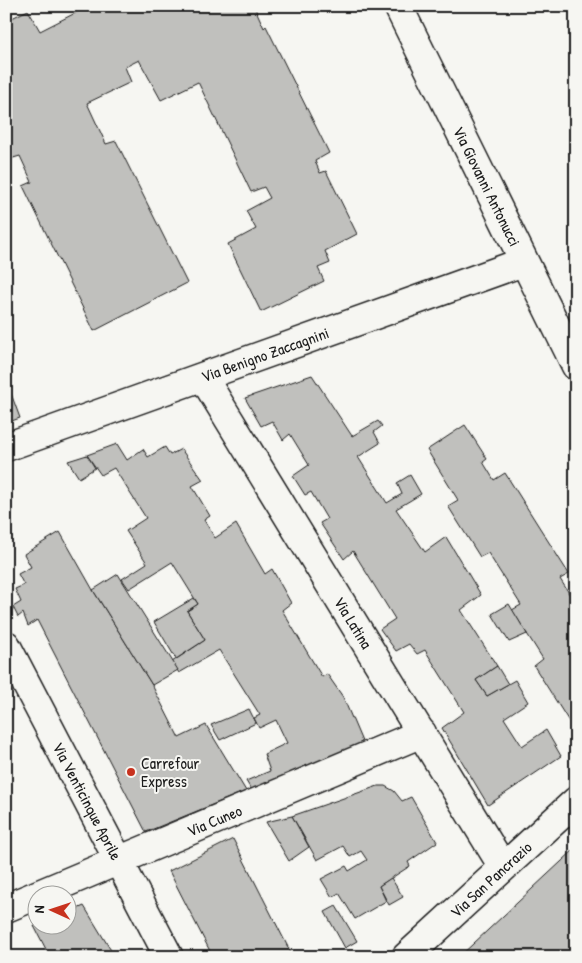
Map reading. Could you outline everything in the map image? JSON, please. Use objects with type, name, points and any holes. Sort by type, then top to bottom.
[{"type":"street","name":"Via Giovanni Antonucci","points":[[398,6],[576,366]]},
{"type":"street","name":"Via Benigno Zaccagnini","points":[[6,447],[523,262]]},
{"type":"street","name":"Via Latina","points":[[203,378],[503,867]]},
{"type":"street","name":"Via Venticinque Aprile","points":[[6,645],[169,957]]},
{"type":"street","name":"Via Cuneo","points":[[6,908],[422,733]]},
{"type":"street","name":"Via San Pancrazio","points":[[406,957],[576,801]]},
{"type":"building","points":[[89,6],[254,6],[264,28],[266,26],[329,153],[315,161],[320,173],[326,171],[357,234],[325,251],[330,263],[318,268],[324,281],[261,312],[228,244],[256,229],[246,211],[270,198],[264,187],[251,192],[198,82],[161,100],[139,60],[125,67],[131,82],[87,103],[106,144],[116,141],[187,283],[94,331],[23,186],[32,182],[20,156],[10,159],[6,152],[6,21],[28,10],[40,31]]},
{"type":"building","points":[[312,375],[352,436],[378,421],[382,426],[374,432],[380,443],[358,457],[387,503],[402,494],[397,483],[410,475],[421,494],[396,509],[425,552],[446,537],[481,595],[461,610],[497,666],[476,680],[487,696],[515,680],[528,702],[504,718],[522,746],[546,730],[561,756],[488,805],[442,728],[464,712],[425,650],[417,654],[409,644],[396,651],[380,629],[395,619],[353,551],[344,559],[320,523],[327,519],[311,492],[305,495],[293,476],[309,465],[290,434],[283,440],[272,421],[261,426],[245,398]]},
{"type":"building","points":[[6,380],[20,418],[6,423]]},
{"type":"building","points":[[465,425],[487,459],[483,462],[494,480],[505,473],[569,574],[560,579],[576,604],[575,731],[534,666],[543,659],[512,610],[521,605],[488,553],[480,557],[448,506],[458,500],[427,450]]},
{"type":"building","points":[[117,444],[127,460],[143,449],[148,457],[165,447],[170,455],[181,449],[203,480],[192,486],[210,516],[204,520],[215,538],[236,524],[265,574],[272,569],[291,603],[282,610],[322,677],[327,674],[343,697],[363,744],[252,791],[246,781],[270,771],[264,754],[287,743],[276,720],[259,728],[254,718],[260,715],[219,650],[179,673],[172,662],[205,640],[187,611],[198,604],[172,562],[129,589],[122,579],[147,563],[126,531],[146,518],[114,468],[101,475],[87,455]]},
{"type":"building","points":[[87,455],[95,468],[79,478],[68,461]]},
{"type":"building","points":[[60,532],[93,590],[152,685],[179,738],[206,725],[246,791],[146,832],[37,620],[28,626],[23,613],[18,617],[13,607],[21,602],[15,589],[24,585],[18,574],[31,567],[24,554]]},
{"type":"building","points":[[118,574],[178,670],[152,685],[93,590]]},
{"type":"building","points":[[576,587],[576,604],[568,592]]},
{"type":"building","points":[[194,598],[198,604],[187,611],[205,640],[176,659],[154,622]]},
{"type":"building","points":[[509,604],[527,634],[509,642],[492,614]]},
{"type":"building","points":[[497,666],[508,684],[487,696],[476,680]]},
{"type":"building","points":[[249,709],[256,723],[220,740],[211,725]]},
{"type":"building","points":[[378,786],[385,786],[394,791],[402,801],[411,797],[437,842],[408,862],[410,866],[379,886],[386,901],[355,919],[339,893],[332,897],[321,879],[346,866],[349,871],[367,860],[361,851],[350,857],[343,846],[317,860],[292,816]]},
{"type":"building","points":[[292,816],[309,847],[289,861],[266,822]]},
{"type":"building","points":[[233,839],[293,957],[213,957],[169,871]]},
{"type":"building","points":[[576,848],[576,957],[459,957]]},
{"type":"building","points":[[391,878],[403,897],[389,905],[379,886]]},
{"type":"building","points":[[84,906],[115,957],[50,957],[39,936],[78,936],[78,909]]},
{"type":"building","points":[[336,906],[357,941],[345,948],[325,912]]},
{"type":"place","name":"Carrefour Express","points":[[131,772]]}]
